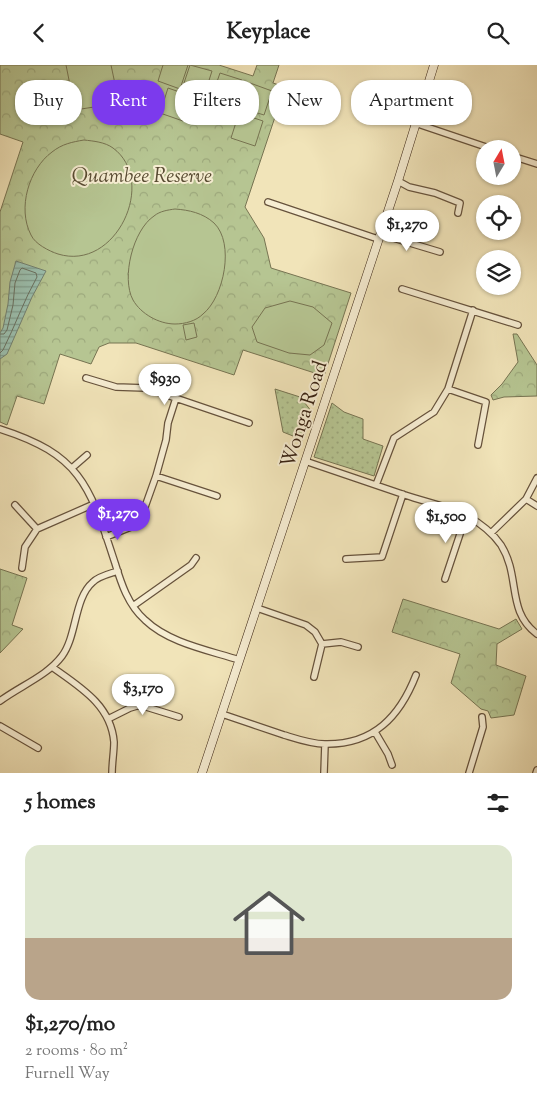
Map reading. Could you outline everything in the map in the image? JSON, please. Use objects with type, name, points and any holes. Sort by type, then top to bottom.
[{"type":"main road","name":"Wonga Road","points":[[429,80],[434,65]]},
{"type":"main road","name":"Wonga Road","points":[[202,773],[398,181],[414,125]]},
{"type":"street","points":[[421,125],[476,144]]},
{"type":"street","points":[[521,159],[537,164]]},
{"type":"street","points":[[398,181],[409,187],[435,193],[460,203],[458,213]]},
{"type":"street","points":[[268,202],[379,236],[440,252]]},
{"type":"street","points":[[402,289],[518,325]]},
{"type":"street","points":[[376,485],[394,438],[434,412],[448,389],[473,310]]},
{"type":"street","points":[[86,378],[116,387],[146,389],[249,423]]},
{"type":"street","points":[[448,389],[486,402],[478,445]]},
{"type":"street","points":[[106,537],[131,527],[141,518],[156,476],[166,440],[168,423],[176,398]]},
{"type":"street","points":[[0,429],[40,444],[50,450],[72,469],[87,488],[127,595],[144,619],[168,636],[239,660]]},
{"type":"street","points":[[72,469],[87,455]]},
{"type":"street","points":[[304,461],[466,516],[491,533],[509,561],[519,612],[524,621],[537,634]]},
{"type":"street","points":[[156,476],[217,496]]},
{"type":"street","points":[[491,533],[526,499],[537,478]]},
{"type":"street","points":[[346,559],[382,557],[403,494]]},
{"type":"street","points":[[526,499],[537,506]]},
{"type":"street","points":[[22,567],[25,547],[37,529],[94,504]]},
{"type":"street","points":[[15,505],[37,529]]},
{"type":"street","points":[[445,579],[466,516]]},
{"type":"street","points":[[133,606],[192,565],[196,558]]},
{"type":"street","points":[[0,701],[52,667],[63,655],[87,589],[98,578],[118,571]]},
{"type":"street","points":[[257,609],[306,625],[315,632],[322,644],[314,677]]},
{"type":"street","points":[[322,644],[341,642],[358,647]]},
{"type":"street","points":[[52,667],[90,695],[101,706],[108,719],[114,742],[112,773]]},
{"type":"street","points":[[222,714],[302,740],[325,745],[343,743],[375,732],[395,715],[401,707],[416,675]]},
{"type":"street","points":[[108,719],[140,705],[178,717]]},
{"type":"street","points":[[469,773],[483,727],[482,717]]},
{"type":"street","points":[[0,726],[38,748]]},
{"type":"street","points":[[375,732],[392,765]]},
{"type":"street","points":[[324,773],[325,745]]},
{"type":"green space","name":"Quambee Reserve","points":[[0,65],[219,65],[253,76],[257,65],[279,65],[274,80],[269,80],[269,125],[272,125],[245,207],[264,238],[271,268],[351,293],[324,376],[243,350],[234,375],[136,343],[109,343],[99,347],[91,364],[60,354],[44,404],[17,396],[7,425],[0,422],[0,212],[23,142],[0,134]]},
{"type":"green space","points":[[66,65],[111,65],[114,80],[92,80],[92,107],[82,109],[82,80],[69,80]]},
{"type":"green space","points":[[163,65],[188,65],[183,80],[175,80],[175,87],[165,84],[165,80],[158,80]]},
{"type":"green space","points":[[190,65],[212,71],[209,80],[185,80]]},
{"type":"green space","points":[[220,73],[242,80],[218,80]]},
{"type":"green space","points":[[259,86],[269,90],[269,100],[264,115],[259,113]]},
{"type":"green space","points":[[168,88],[175,90],[175,118],[165,115],[165,97]]},
{"type":"green space","points":[[259,120],[263,121],[255,146],[231,138],[235,125],[259,125]]},
{"type":"green space","points":[[84,140],[110,146],[126,163],[132,181],[131,201],[124,220],[113,237],[97,250],[79,256],[58,254],[39,244],[31,235],[25,213],[25,201],[32,179],[44,159],[60,147]]},
{"type":"green space","points":[[175,209],[196,213],[214,223],[224,243],[225,256],[221,283],[217,295],[210,306],[194,320],[186,323],[169,324],[151,317],[136,305],[128,280],[131,255],[140,232],[156,214]]},
{"type":"green space","points":[[290,301],[313,307],[332,323],[324,345],[310,355],[289,353],[257,342],[252,327],[265,308]]},
{"type":"green space","points":[[194,323],[197,337],[186,340],[183,325]]},
{"type":"green space","points":[[513,334],[517,334],[537,365],[537,396],[504,397],[493,400],[491,395],[502,384],[518,362]]},
{"type":"green space","points":[[275,389],[300,397],[312,412],[303,440],[283,432]]},
{"type":"green space","points":[[332,403],[344,412],[363,419],[363,439],[383,446],[374,476],[314,457]]},
{"type":"green space","points":[[0,569],[27,578],[12,625],[23,629],[0,653]]},
{"type":"green space","points":[[403,599],[499,629],[516,619],[522,629],[497,644],[496,665],[526,676],[514,715],[491,718],[488,711],[481,709],[451,683],[460,654],[392,632]]},
{"type":"water","points":[[16,261],[46,271],[32,297],[7,354],[0,359],[0,333],[3,328],[10,282]]}]
